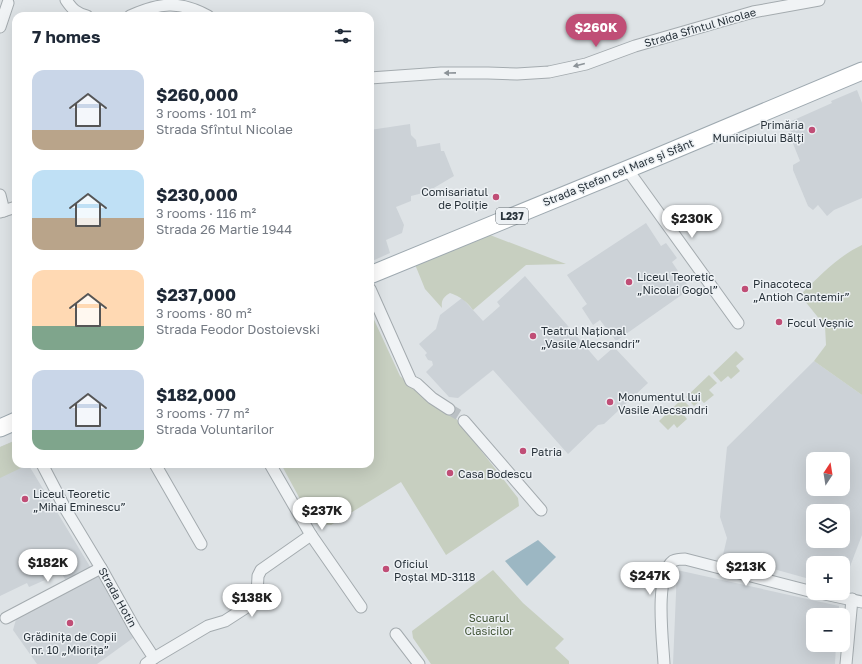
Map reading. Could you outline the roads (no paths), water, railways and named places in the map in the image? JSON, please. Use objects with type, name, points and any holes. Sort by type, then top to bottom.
[{"type":"main road","name":"Strada Ștefan cel Mare și Sfânt","points":[[374,278],[627,169],[862,71]]},
{"type":"main road","points":[[0,428],[12,423]]},
{"type":"street","points":[[66,0],[69,12]]},
{"type":"street","points":[[66,0],[72,9],[76,12]]},
{"type":"street","name":"Strada Sfîntul Nicolae","points":[[374,78],[441,73],[488,72],[516,74],[549,72],[586,64],[635,46],[753,12],[818,0]]},
{"type":"street","points":[[0,27],[8,3]]},
{"type":"street","points":[[142,12],[168,4],[190,6],[201,12]]},
{"type":"street","points":[[627,169],[738,323]]},
{"type":"street","points":[[0,195],[2,212],[12,208]]},
{"type":"street","points":[[374,287],[411,381],[417,384],[432,398],[449,409]]},
{"type":"street","points":[[464,421],[541,510]]},
{"type":"street","name":"Strada Hotin","points":[[44,468],[66,510],[135,628],[150,661]]},
{"type":"street","points":[[157,468],[201,544]]},
{"type":"street","points":[[272,468],[311,535],[361,607]]},
{"type":"street","points":[[150,661],[208,626],[225,621],[253,604],[258,594],[258,576],[261,570],[311,535]]},
{"type":"street","points":[[664,664],[661,596],[664,580],[670,565],[675,560],[685,559],[806,590]]},
{"type":"street","points":[[6,618],[101,568]]},
{"type":"street","points":[[846,664],[857,600]]},
{"type":"street","points":[[396,634],[419,664]]},
{"type":"water","points":[[538,540],[556,557],[527,586],[505,561]]},
{"type":"tunnel","points":[[449,409],[459,415],[464,421]]},
{"type":"place","name":"Primăria Municipiului Bălți","points":[[812,130]]},
{"type":"place","name":"Comisariatul de Poliție","points":[[496,197]]},
{"type":"place","name":"Liceul Teoretic „Nicolai Gogol”","points":[[629,282]]},
{"type":"place","name":"Pinacoteca „Antioh Cantemir”","points":[[745,289]]},
{"type":"place","name":"Focul Veșnic","points":[[779,322]]},
{"type":"place","name":"Teatrul Național „Vasile Alecsandri”","points":[[533,336]]},
{"type":"place","name":"Monumentul lui Vasile Alecsandri","points":[[610,402]]},
{"type":"place","name":"Patria","points":[[523,451]]},
{"type":"place","name":"Casa Bodescu","points":[[450,473]]},
{"type":"place","name":"Liceul Teoretic „Mihai Eminescu”","points":[[25,499]]},
{"type":"place","name":"Oficiul Poștal MD-3118","points":[[386,569]]},
{"type":"place","name":"Grădinița de Copii nr. 10 „Miorița”","points":[[70,623]]},
{"type":"park label","name":"Scuarul Clasicilor","points":[[489,623]]}]
